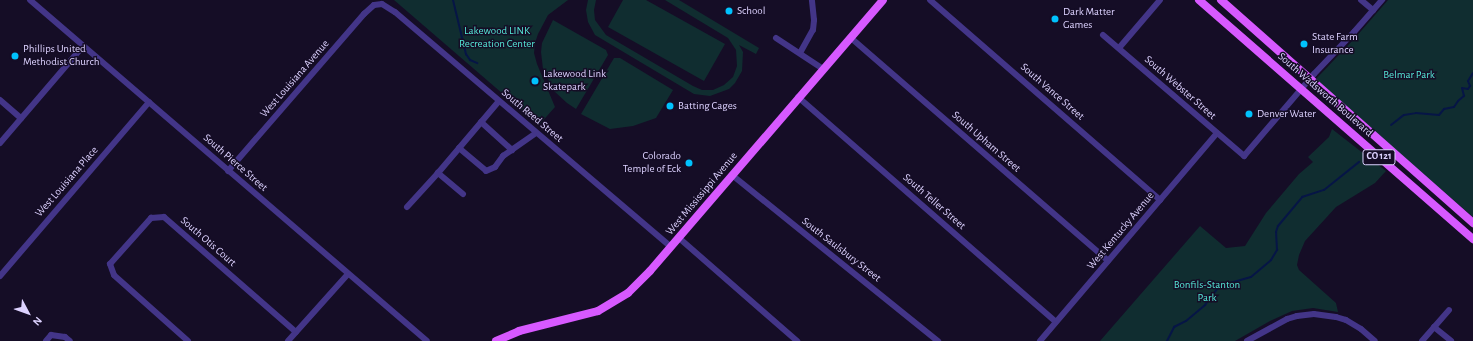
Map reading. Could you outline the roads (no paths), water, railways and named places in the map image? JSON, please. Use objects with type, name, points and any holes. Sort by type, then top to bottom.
[{"type":"main road","name":"West Mississippi Avenue","points":[[496,341],[519,331],[577,318],[610,305],[636,286],[883,0]]},
{"type":"main road","name":"South Wadsworth Boulevard","points":[[1199,0],[1473,239]]},
{"type":"main road","name":"South Wadsworth Boulevard","points":[[1221,0],[1309,80],[1473,223]]},
{"type":"street","name":"South Pierce Street","points":[[30,0],[427,341]]},
{"type":"street","points":[[800,53],[813,30],[814,20],[812,0]]},
{"type":"street","name":"South Vance Street","points":[[930,0],[1160,200]]},
{"type":"street","points":[[1119,48],[1160,0]]},
{"type":"street","points":[[1361,0],[1373,10]]},
{"type":"street","points":[[1302,89],[1382,0]]},
{"type":"street","name":"South Reed Street","points":[[375,3],[384,4],[395,12],[671,247]]},
{"type":"street","name":"West Louisiana Avenue","points":[[228,171],[375,3]]},
{"type":"street","name":"South Webster Street","points":[[1103,35],[1244,156],[1302,89]]},
{"type":"street","points":[[776,38],[823,69]]},
{"type":"street","name":"South Upham Street","points":[[851,38],[1108,261]]},
{"type":"street","points":[[0,143],[83,46]]},
{"type":"street","name":"South Teller Street","points":[[798,97],[1056,322]]},
{"type":"street","points":[[0,100],[21,118]]},
{"type":"street","points":[[407,207],[499,101]]},
{"type":"street","name":"West Louisiana Place","points":[[0,276],[149,102]]},
{"type":"street","points":[[481,122],[512,150]]},
{"type":"street","points":[[459,148],[486,171],[495,167],[503,156],[536,133]]},
{"type":"street","name":"West Kentucky Avenue","points":[[1040,341],[1218,133]]},
{"type":"street","points":[[438,172],[463,194]]},
{"type":"street","name":"South Saulsbury Street","points":[[732,175],[938,341]]},
{"type":"street","name":"South Otis Court","points":[[188,341],[114,275],[110,264],[151,218],[164,217],[296,332]]},
{"type":"street","points":[[679,238],[797,341]]},
{"type":"street","points":[[288,341],[348,274]]},
{"type":"street","points":[[1422,341],[1449,310]]},
{"type":"street","points":[[1247,341],[1282,321],[1307,314],[1331,316],[1346,320],[1360,328],[1375,341]]},
{"type":"street","points":[[1434,327],[1452,341]]},
{"type":"street","points":[[46,341],[51,335],[65,337],[70,341]]},
{"type":"waterway","points":[[453,0],[466,54],[470,60],[477,63]]},
{"type":"waterway","points":[[1391,125],[1404,115],[1416,113],[1439,115],[1444,109],[1454,107],[1464,96],[1462,88],[1468,89],[1470,86],[1468,81],[1473,73]]},
{"type":"waterway","points":[[1167,341],[1174,327],[1186,321],[1205,305],[1217,289],[1223,285],[1251,277],[1271,260],[1277,250],[1276,232],[1278,226],[1302,197],[1324,190],[1359,162]]},
{"type":"place","name":"School","points":[[729,11]]},
{"type":"place","name":"Dark Matter Games","points":[[1055,19]]},
{"type":"place","name":"State Farm Insurance","points":[[1304,44]]},
{"type":"place","name":"Phillips United Methodist Church","points":[[15,56]]},
{"type":"place","name":"Lakewood Link Skatepark","points":[[535,81]]},
{"type":"place","name":"Batting Cages","points":[[670,106]]},
{"type":"place","name":"Denver Water","points":[[1249,114]]},
{"type":"place","name":"Colorado Temple of Eck","points":[[689,163]]},
{"type":"park label","name":"Lakewood LINK Recreation Center","points":[[497,38]]},
{"type":"park label","name":"Belmar Park","points":[[1409,75]]},
{"type":"park label","name":"Bonfils-Stanton Park","points":[[1207,292]]}]
